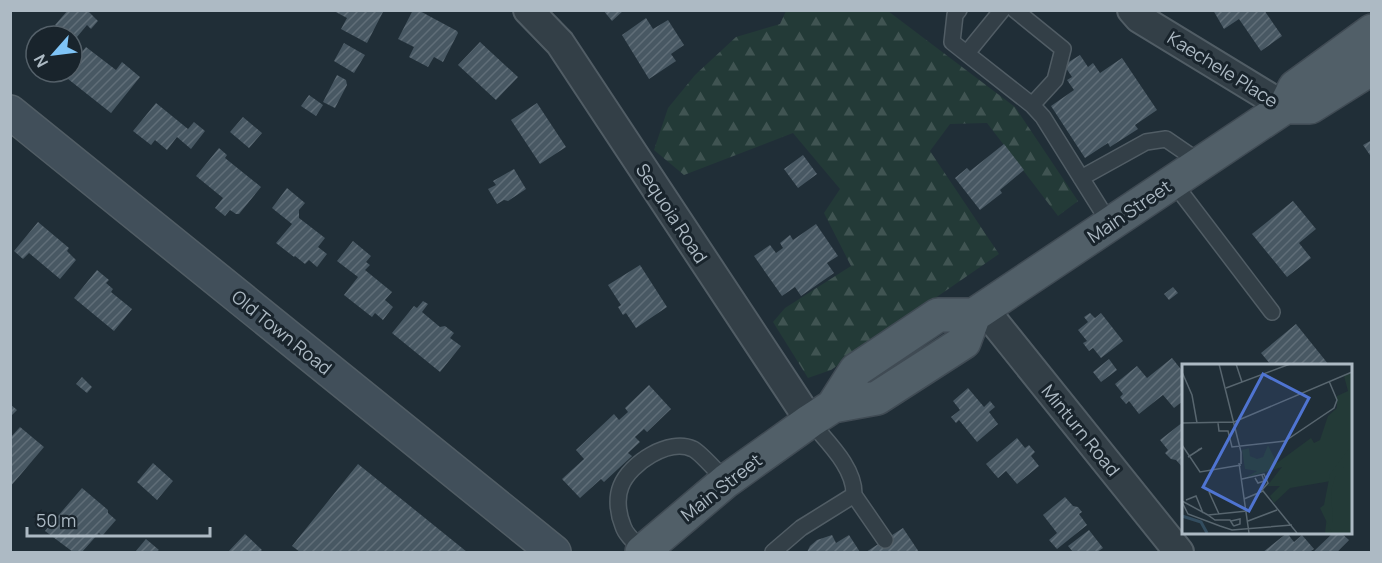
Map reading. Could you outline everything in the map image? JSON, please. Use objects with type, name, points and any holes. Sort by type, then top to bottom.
[{"type":"main road","name":"Main Street","points":[[643,552],[726,481],[821,413],[877,398],[964,342],[978,312],[1285,107],[1295,87],[1371,31]]},
{"type":"main road","name":"Main Street","points":[[1285,107],[1310,107],[1371,68]]},
{"type":"main road","name":"Old Town Road","points":[[10,112],[554,552]]},
{"type":"street","name":"Sequoia Road","points":[[528,10],[560,43],[821,413]]},
{"type":"street","name":"Kaechele Place","points":[[1132,10],[1139,18],[1285,107]]},
{"type":"street","name":"Minturn Road","points":[[978,312],[1179,552]]},
{"type":"lane","points":[[959,10],[955,15],[952,42],[1032,105],[1043,117],[1110,224]]},
{"type":"lane","points":[[967,54],[1002,10]]},
{"type":"lane","points":[[1015,10],[1063,49],[1055,80],[1032,105]]},
{"type":"lane","points":[[1081,178],[1146,142],[1166,139],[1201,163]]},
{"type":"lane","points":[[1173,182],[1272,312]]},
{"type":"lane","points":[[821,413],[852,481],[854,495],[885,540]]},
{"type":"lane","points":[[643,552],[624,530],[618,501],[621,485],[635,466],[650,455],[672,446],[694,449],[726,481]]},
{"type":"lane","points":[[773,552],[801,528],[854,495]]},
{"type":"green space","points":[[786,11],[888,11],[1015,107],[1078,201],[1058,216],[987,123],[950,124],[930,151],[999,254],[831,370],[808,378],[773,322],[785,308],[851,266],[824,213],[840,189],[793,133],[684,175],[654,150],[668,108],[695,75],[736,37],[780,24]]},
{"type":"building","points":[[68,10],[87,10],[98,21],[91,29],[87,25],[84,29],[84,24],[56,24]]},
{"type":"building","points":[[332,10],[384,10],[367,43],[341,29],[347,18]]},
{"type":"building","points":[[413,10],[418,10],[457,31],[443,62],[434,57],[428,67],[409,57],[414,47],[398,39]]},
{"type":"building","points":[[603,10],[624,10],[612,21]]},
{"type":"building","points":[[1213,10],[1264,10],[1282,36],[1261,51],[1239,19],[1224,29]]},
{"type":"building","points":[[646,18],[653,29],[668,20],[684,45],[671,54],[676,61],[649,79],[622,35]]},
{"type":"building","points":[[480,42],[518,77],[496,100],[458,65]]},
{"type":"building","points":[[344,43],[365,55],[354,73],[334,61]]},
{"type":"building","points":[[86,47],[116,70],[122,62],[140,77],[111,113],[74,84],[84,84],[84,49]]},
{"type":"building","points":[[1080,55],[1088,67],[1093,63],[1100,73],[1122,58],[1157,110],[1135,125],[1138,129],[1110,147],[1108,143],[1085,158],[1051,106],[1074,90],[1067,80],[1072,77],[1064,65]]},
{"type":"building","points":[[337,75],[346,80],[347,85],[335,108],[323,102]]},
{"type":"building","points":[[309,95],[323,105],[316,116],[301,106]]},
{"type":"building","points":[[156,103],[188,129],[194,122],[205,131],[191,149],[177,137],[167,150],[155,140],[151,145],[133,131]]},
{"type":"building","points":[[537,103],[566,147],[540,164],[511,120]]},
{"type":"building","points":[[243,117],[262,133],[249,148],[230,132]]},
{"type":"building","points":[[1372,140],[1372,158],[1363,145]]},
{"type":"building","points":[[1004,144],[1024,170],[1000,190],[1002,193],[980,210],[955,178],[967,168],[970,171]]},
{"type":"building","points":[[219,148],[227,155],[225,158],[261,187],[239,214],[230,210],[225,216],[215,208],[223,198],[196,176]]},
{"type":"building","points":[[803,155],[817,174],[798,188],[784,169]]},
{"type":"building","points":[[514,169],[526,189],[508,201],[504,200],[497,204],[488,189],[496,185],[493,181]]},
{"type":"building","points":[[287,188],[305,203],[299,210],[299,218],[325,238],[318,247],[327,254],[317,267],[309,260],[305,264],[276,243],[292,224],[272,208]]},
{"type":"building","points":[[1293,201],[1316,229],[1299,243],[1311,258],[1287,277],[1252,234]]},
{"type":"building","points":[[38,222],[69,248],[67,251],[76,260],[60,279],[29,253],[23,259],[14,251]]},
{"type":"building","points":[[816,224],[838,256],[827,263],[834,273],[801,296],[795,287],[782,296],[754,256],[770,245],[776,253],[783,248],[780,243],[790,235],[793,240]]},
{"type":"building","points":[[353,241],[371,256],[366,262],[370,265],[365,270],[392,292],[385,300],[393,307],[383,320],[375,313],[372,317],[344,295],[358,277],[337,261]]},
{"type":"building","points":[[640,265],[667,307],[636,328],[626,313],[623,315],[618,307],[621,305],[608,285]]},
{"type":"building","points":[[97,270],[109,280],[106,283],[113,289],[111,292],[132,309],[114,331],[74,298]]},
{"type":"building","points":[[1173,287],[1178,293],[1169,300],[1164,294]]},
{"type":"building","points":[[423,301],[428,304],[422,312],[440,327],[445,326],[454,333],[450,338],[461,346],[440,372],[392,333],[414,306],[417,308]]},
{"type":"building","points":[[1090,313],[1095,318],[1101,313],[1123,341],[1101,358],[1093,348],[1089,351],[1083,343],[1087,341],[1078,330],[1088,322],[1084,317]]},
{"type":"building","points":[[1296,324],[1328,364],[1270,364],[1261,353]]},
{"type":"building","points":[[1172,358],[1182,370],[1182,402],[1174,408],[1163,395],[1139,414],[1129,401],[1126,404],[1120,397],[1123,394],[1115,384],[1137,366],[1147,378]]},
{"type":"building","points":[[1109,359],[1117,370],[1101,382],[1093,372]]},
{"type":"building","points":[[82,377],[92,387],[87,393],[76,384]]},
{"type":"building","points":[[649,385],[671,409],[647,432],[644,429],[635,437],[640,442],[628,453],[632,456],[604,482],[601,479],[580,498],[562,479],[584,459],[576,450],[614,414],[619,420],[628,412],[625,408]]},
{"type":"building","points":[[968,388],[984,407],[990,401],[995,407],[989,412],[998,424],[977,442],[959,420],[956,423],[951,417],[960,410],[953,401]]},
{"type":"building","points":[[10,404],[17,410],[10,417]]},
{"type":"building","points":[[1182,423],[1182,467],[1165,453],[1168,450],[1160,440]]},
{"type":"building","points":[[20,427],[44,447],[10,487],[10,438]]},
{"type":"building","points":[[1017,438],[1025,448],[1029,445],[1035,452],[1031,456],[1039,466],[1017,484],[1006,471],[998,478],[986,464]]},
{"type":"building","points":[[153,463],[173,481],[157,500],[137,482]]},
{"type":"building","points":[[358,464],[467,552],[300,552],[292,546]]},
{"type":"building","points":[[82,488],[116,520],[102,536],[99,533],[82,552],[73,552],[45,531]]},
{"type":"building","points":[[1065,497],[1082,512],[1079,514],[1087,525],[1057,549],[1049,540],[1057,533],[1043,515]]},
{"type":"building","points":[[903,528],[919,552],[866,552]]},
{"type":"building","points":[[1089,530],[1103,548],[1097,552],[1073,552],[1068,546]]},
{"type":"building","points":[[1287,533],[1294,542],[1302,535],[1314,549],[1309,552],[1263,552]]},
{"type":"building","points":[[1333,533],[1341,533],[1349,540],[1337,552],[1313,552]]},
{"type":"building","points":[[245,534],[262,550],[260,552],[228,552]]},
{"type":"building","points":[[832,535],[836,543],[849,535],[860,552],[807,552],[817,540]]},
{"type":"building","points":[[146,539],[159,550],[135,552]]}]
